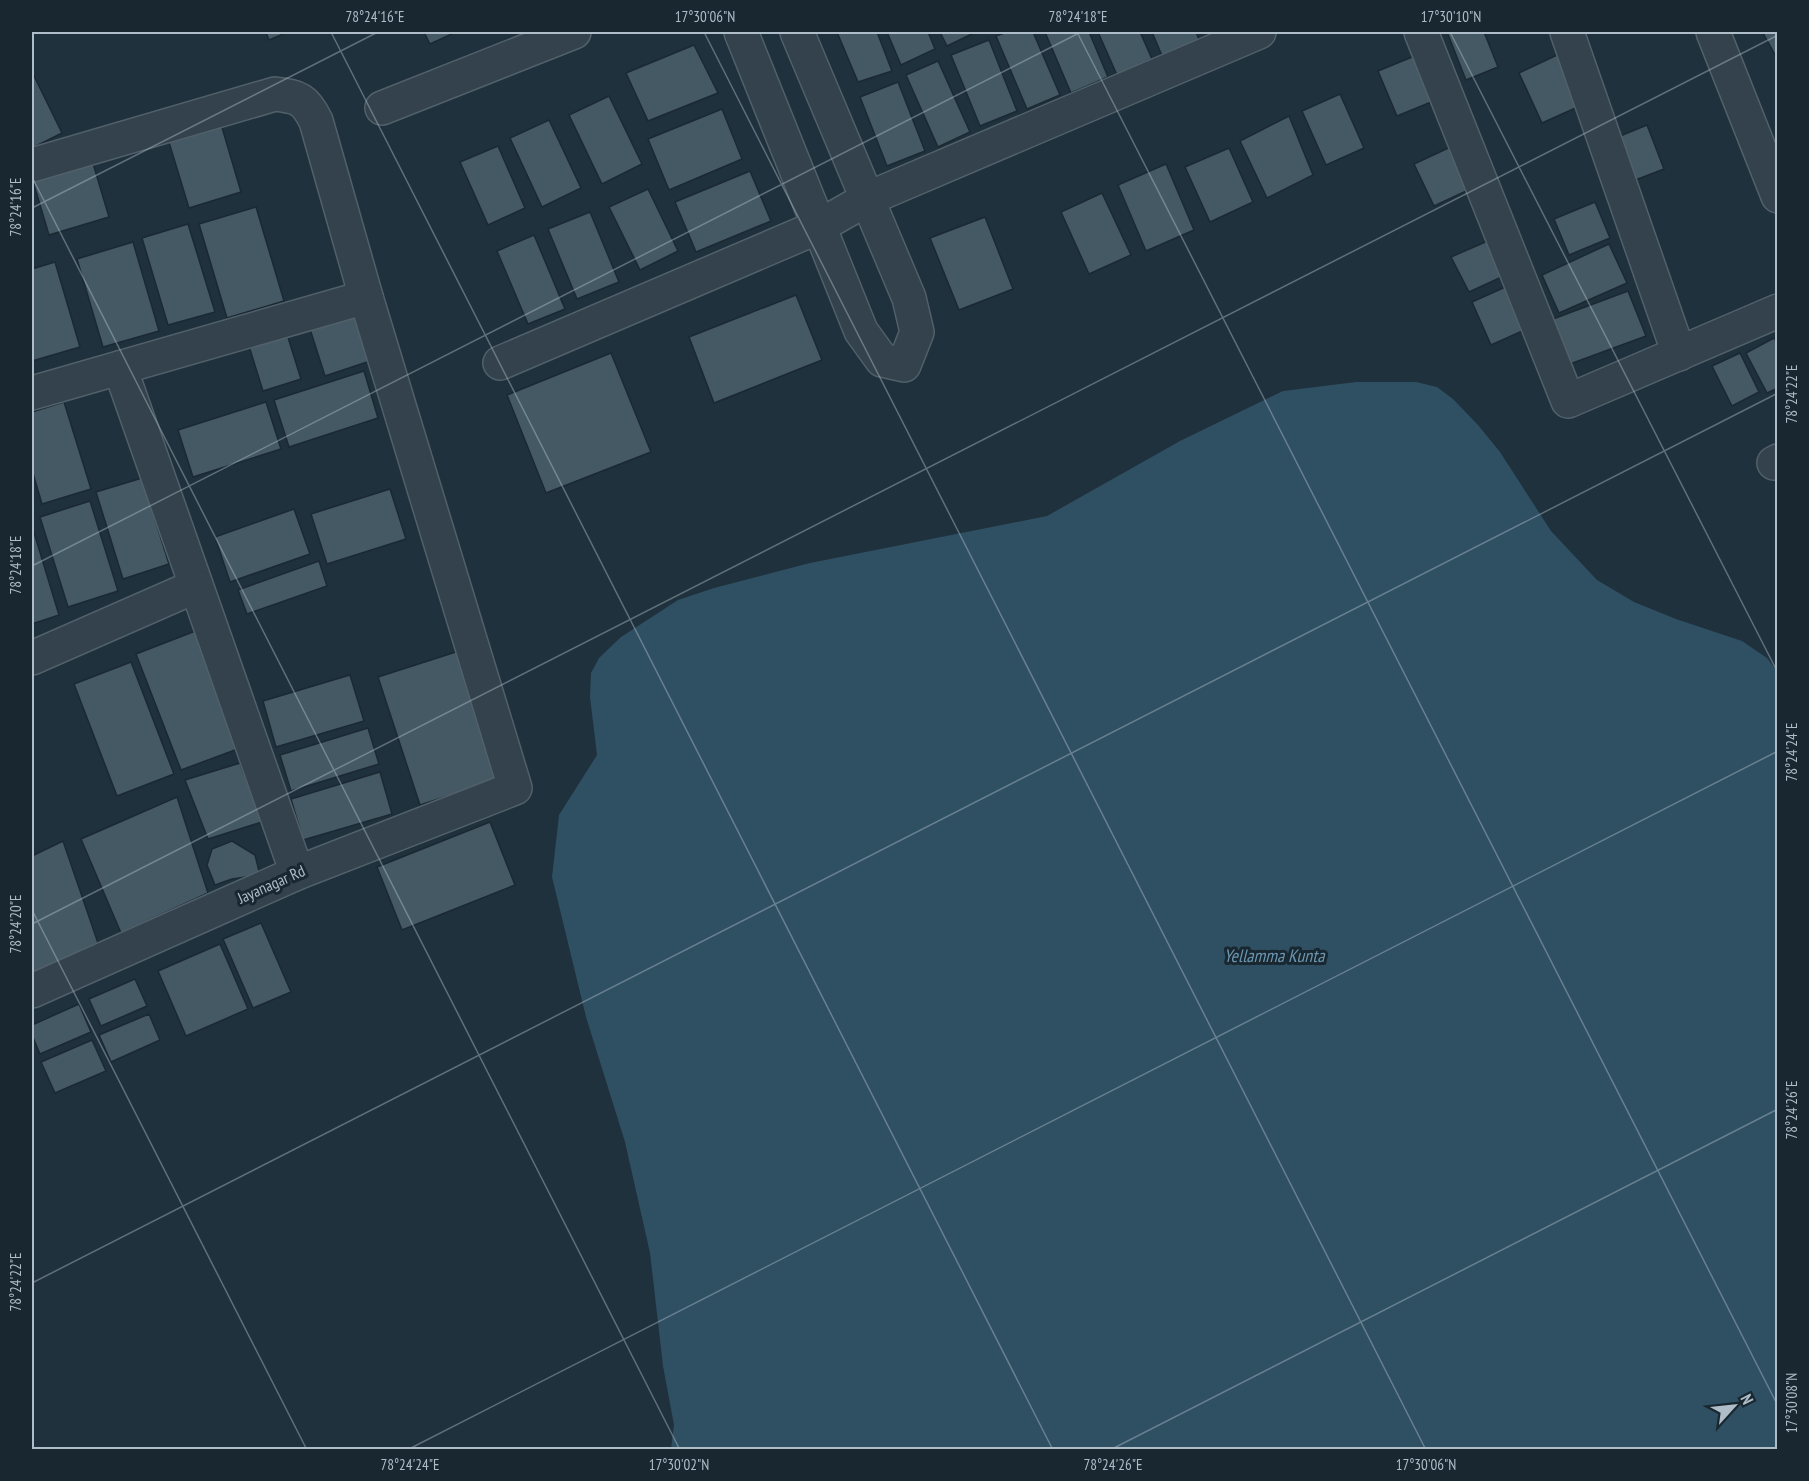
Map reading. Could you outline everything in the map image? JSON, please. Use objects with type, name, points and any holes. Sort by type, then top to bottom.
[{"type":"street","points":[[382,108],[574,32]]},
{"type":"street","points":[[741,32],[861,331],[882,360],[904,365],[917,332],[909,298],[797,32]]},
{"type":"street","points":[[500,363],[818,227],[867,199],[1258,32]]},
{"type":"street","points":[[1421,32],[1568,401],[1778,311]]},
{"type":"street","points":[[1566,32],[1679,354]]},
{"type":"street","points":[[1713,32],[1778,196]]},
{"type":"street","points":[[32,165],[237,104],[275,94],[293,96],[308,105],[316,121],[366,297],[32,393]]},
{"type":"street","name":"Jayanagar Rd","points":[[32,991],[297,873],[515,788],[366,297]]},
{"type":"street","points":[[120,368],[297,873]]},
{"type":"street","points":[[32,658],[196,586]]},
{"type":"water","name":"Yellamma Kunta","points":[[1356,382],[1416,382],[1437,387],[1453,399],[1478,425],[1500,452],[1551,531],[1597,580],[1634,602],[1742,641],[1767,658],[1777,671],[1777,1449],[671,1449],[674,1425],[663,1366],[650,1253],[625,1142],[586,1017],[552,877],[559,815],[597,755],[590,697],[591,673],[599,658],[621,637],[678,600],[714,588],[810,563],[1047,516],[1180,441],[1283,391]]},
{"type":"building","points":[[266,32],[288,32],[269,40]]},
{"type":"building","points":[[424,32],[456,32],[430,44]]},
{"type":"building","points":[[837,32],[877,32],[892,71],[858,82]]},
{"type":"building","points":[[887,32],[928,32],[935,49],[901,65]]},
{"type":"building","points":[[940,32],[976,32],[947,46]]},
{"type":"building","points":[[1007,32],[1033,32],[1060,95],[1027,109],[996,36]]},
{"type":"building","points":[[1045,32],[1089,32],[1108,77],[1071,93]]},
{"type":"building","points":[[1098,32],[1140,32],[1152,59],[1117,75]]},
{"type":"building","points":[[1152,32],[1196,32],[1200,42],[1163,58]]},
{"type":"building","points":[[1447,32],[1484,32],[1498,67],[1466,80]]},
{"type":"building","points":[[1778,32],[1778,60],[1763,33]]},
{"type":"building","points":[[989,40],[1017,111],[980,126],[951,55]]},
{"type":"building","points":[[694,45],[718,93],[648,121],[626,73]]},
{"type":"building","points":[[1417,55],[1436,100],[1397,116],[1378,71]]},
{"type":"building","points":[[1557,55],[1580,106],[1542,123],[1519,73]]},
{"type":"building","points":[[938,61],[970,132],[938,147],[906,75]]},
{"type":"building","points":[[32,74],[62,133],[32,148]]},
{"type":"building","points":[[898,82],[925,151],[887,166],[860,97]]},
{"type":"building","points":[[1340,94],[1364,148],[1326,165],[1302,111]]},
{"type":"building","points":[[609,96],[642,164],[602,184],[569,115]]},
{"type":"building","points":[[722,109],[742,159],[669,190],[648,139]]},
{"type":"building","points":[[1289,116],[1313,175],[1267,198],[1240,141]]},
{"type":"building","points":[[549,120],[581,188],[542,207],[510,138]]},
{"type":"building","points":[[221,124],[241,192],[189,208],[168,139]]},
{"type":"building","points":[[1647,125],[1664,169],[1625,184],[1608,141]]},
{"type":"building","points":[[1457,144],[1477,186],[1434,206],[1414,164]]},
{"type":"building","points":[[498,146],[525,208],[488,225],[460,162]]},
{"type":"building","points":[[1229,148],[1253,202],[1210,222],[1185,167]]},
{"type":"building","points":[[92,160],[109,217],[49,235],[32,178]]},
{"type":"building","points":[[1166,164],[1194,230],[1146,251],[1118,185]]},
{"type":"building","points":[[750,171],[771,221],[696,252],[675,202]]},
{"type":"building","points":[[648,189],[678,251],[640,270],[609,207]]},
{"type":"building","points":[[1102,193],[1131,255],[1089,274],[1061,212]]},
{"type":"building","points":[[1595,202],[1610,238],[1569,255],[1554,219]]},
{"type":"building","points":[[256,207],[284,301],[227,318],[199,224]]},
{"type":"building","points":[[590,212],[619,282],[577,299],[548,229]]},
{"type":"building","points":[[985,217],[1013,289],[959,310],[930,238]]},
{"type":"building","points":[[188,224],[215,312],[168,325],[142,238]]},
{"type":"building","points":[[534,235],[565,309],[528,324],[497,251]]},
{"type":"building","points":[[1490,240],[1506,275],[1469,292],[1451,257]]},
{"type":"building","points":[[133,242],[159,331],[103,347],[77,259]]},
{"type":"building","points":[[1609,244],[1627,283],[1559,313],[1542,275]]},
{"type":"building","points":[[55,262],[80,347],[32,361],[32,269]]},
{"type":"building","points":[[1512,284],[1531,327],[1491,345],[1472,302]]},
{"type":"building","points":[[1628,291],[1646,336],[1570,364],[1553,319]]},
{"type":"building","points":[[796,295],[822,360],[714,403],[689,337]]},
{"type":"building","points":[[358,314],[373,360],[325,376],[310,329]]},
{"type":"building","points":[[286,331],[301,379],[263,391],[248,343]]},
{"type":"building","points":[[1774,338],[1778,345],[1778,388],[1767,393],[1746,353]]},
{"type":"building","points":[[611,353],[651,452],[546,493],[507,395]]},
{"type":"building","points":[[1740,353],[1759,392],[1732,406],[1712,366]]},
{"type":"building","points":[[364,371],[378,418],[289,447],[274,400]]},
{"type":"building","points":[[64,402],[91,489],[42,504],[32,470],[32,412]]},
{"type":"building","points":[[266,402],[281,449],[193,477],[178,430]]},
{"type":"building","points":[[142,478],[169,564],[123,579],[96,492]]},
{"type":"building","points":[[390,489],[406,539],[327,564],[311,514]]},
{"type":"building","points":[[90,501],[118,591],[68,607],[40,517]]},
{"type":"building","points":[[294,509],[310,554],[230,582],[215,537]]},
{"type":"building","points":[[32,526],[59,615],[32,624]]},
{"type":"building","points":[[319,561],[327,586],[247,614],[238,590]]},
{"type":"building","points":[[198,630],[243,747],[181,770],[136,654]]},
{"type":"building","points":[[462,650],[504,778],[420,805],[378,677]]},
{"type":"building","points":[[131,662],[174,774],[117,796],[74,684]]},
{"type":"building","points":[[350,675],[364,721],[276,747],[263,701]]},
{"type":"building","points":[[368,728],[379,764],[291,791],[280,755]]},
{"type":"building","points":[[240,763],[262,822],[208,839],[185,780]]},
{"type":"building","points":[[380,772],[392,814],[303,840],[291,799]]},
{"type":"building","points":[[177,797],[208,893],[121,933],[81,839]]},
{"type":"building","points":[[490,822],[515,885],[402,930],[377,867]]},
{"type":"building","points":[[63,841],[99,946],[32,975],[32,856]]},
{"type":"building","points":[[232,841],[255,855],[260,875],[232,879],[215,885],[207,865],[212,849]]},
{"type":"building","points":[[261,923],[291,992],[253,1008],[223,939]]},
{"type":"building","points":[[220,944],[248,1009],[186,1036],[158,971]]},
{"type":"building","points":[[135,979],[147,1006],[101,1026],[89,999]]},
{"type":"building","points":[[79,1004],[91,1032],[40,1054],[32,1035],[32,1025]]},
{"type":"building","points":[[149,1014],[160,1040],[111,1062],[99,1035]]},
{"type":"building","points":[[92,1040],[106,1071],[55,1093],[41,1062]]}]
